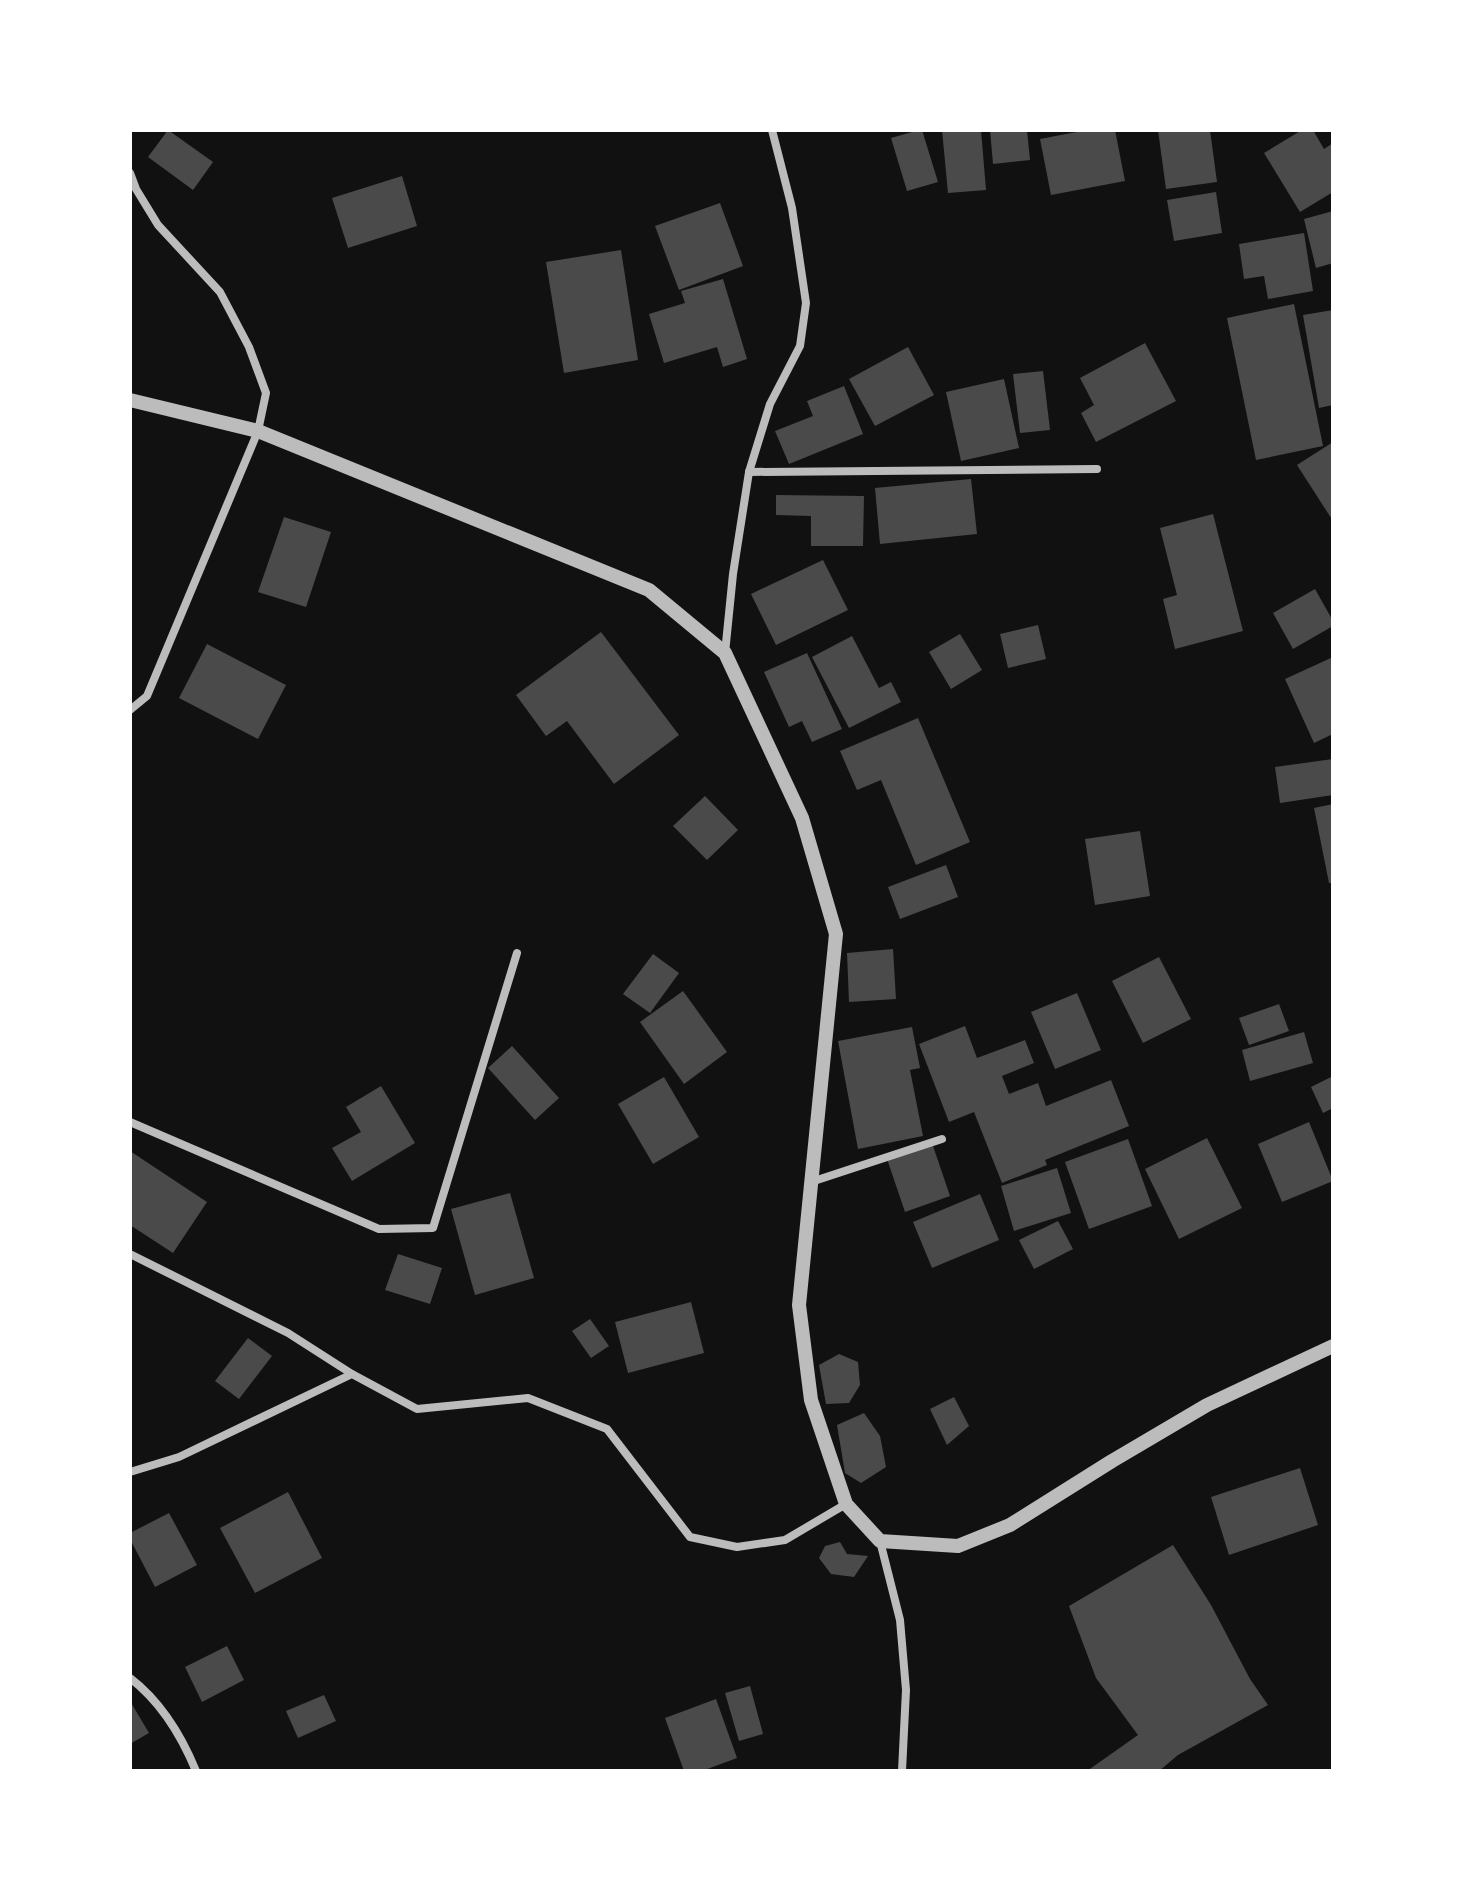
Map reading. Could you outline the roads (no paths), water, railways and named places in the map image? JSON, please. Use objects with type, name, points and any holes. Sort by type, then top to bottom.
[{"type":"street","points":[[725,653],[733,574],[749,472],[770,404],[800,346],[806,303],[792,208],[772,130]]},
{"type":"street","points":[[130,173],[158,225],[220,292],[249,347],[266,393],[258,431],[147,696],[130,710]]},
{"type":"street","points":[[130,400],[258,431],[649,590],[725,653],[802,818],[836,934],[799,1305],[811,1400],[846,1504],[880,1541],[900,1620],[906,1690],[902,1771]]},
{"type":"street","points":[[749,472],[1097,469]]},
{"type":"street","points":[[130,1122],[379,1229],[433,1228],[517,953]]},
{"type":"street","points":[[811,1182],[942,1139]]},
{"type":"street","points":[[130,1254],[288,1333],[352,1374],[417,1409],[528,1398],[607,1429],[690,1537],[737,1547],[785,1540],[846,1504]]},
{"type":"street","points":[[880,1541],[958,1546],[1010,1525],[1207,1405],[1333,1346]]},
{"type":"street","points":[[130,1472],[179,1457],[352,1374]]},
{"type":"street","points":[[130,1678],[147,1691],[186,1747],[196,1771]]}]
